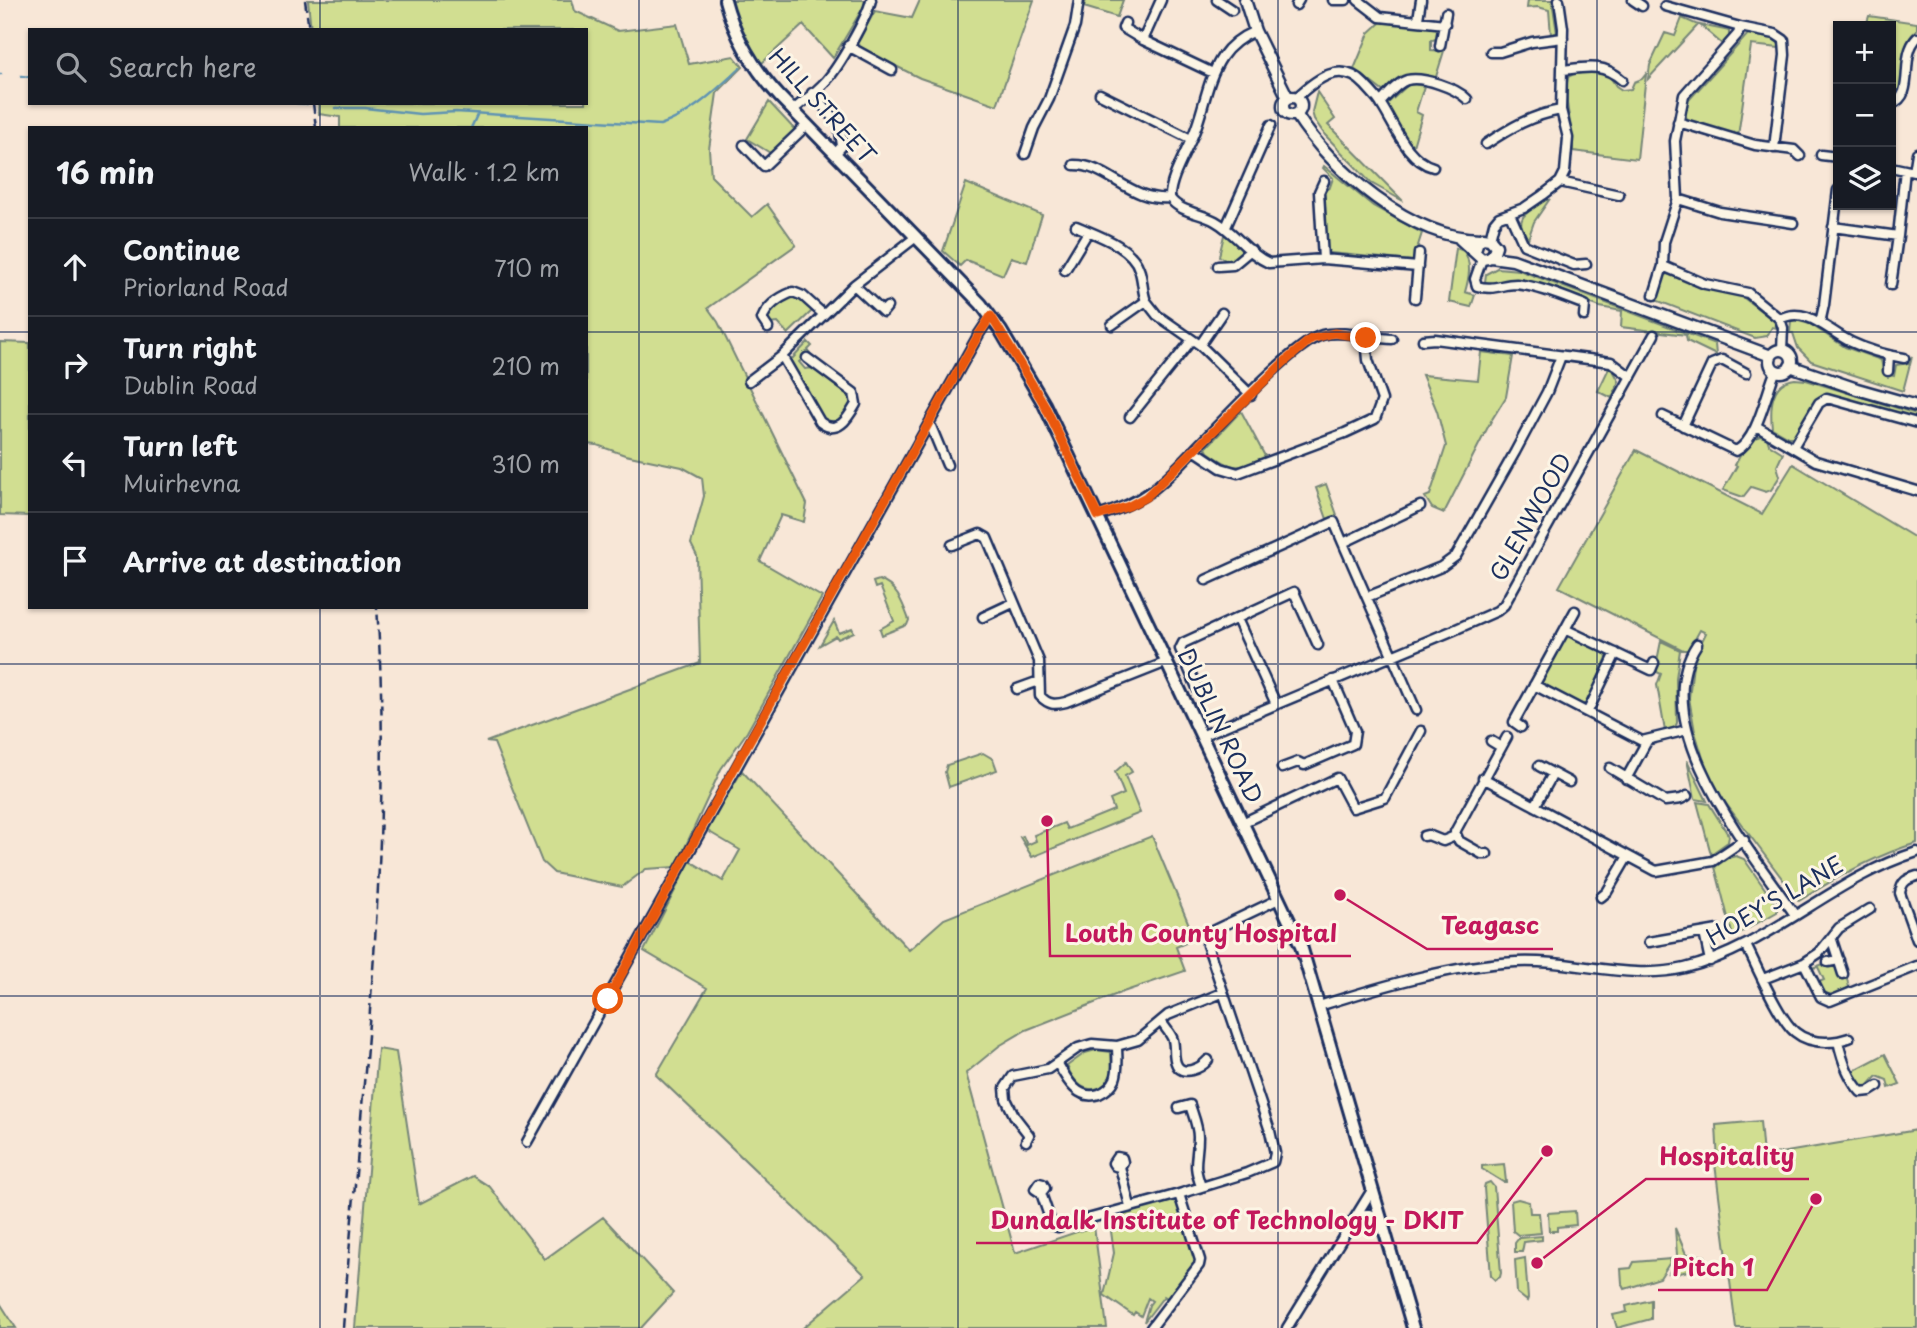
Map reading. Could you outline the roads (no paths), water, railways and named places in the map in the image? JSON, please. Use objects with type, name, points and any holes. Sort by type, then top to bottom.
[{"type":"main road","name":"HILL STREET","points":[[725,0],[734,30],[751,62],[878,198]]},
{"type":"main road","name":"DUBLIN ROAD","points":[[878,198],[991,316],[1044,404],[1279,898],[1304,954],[1413,1328]]},
{"type":"street","points":[[793,110],[834,71],[866,15],[871,0]]},
{"type":"street","points":[[1025,154],[1034,128],[1049,99],[1075,26],[1079,0]]},
{"type":"street","points":[[1143,40],[1161,0]]},
{"type":"street","points":[[1217,0],[1232,10]]},
{"type":"street","points":[[1244,0],[1255,31],[1292,98],[1301,107],[1296,114],[1330,157],[1371,194],[1426,226],[1488,248]]},
{"type":"street","points":[[1333,0],[1346,0]]},
{"type":"street","points":[[1358,0],[1380,17],[1445,24]]},
{"type":"street","points":[[1418,19],[1421,0]]},
{"type":"street","points":[[1633,0],[1642,6]]},
{"type":"street","points":[[1562,1],[1561,110],[1568,138],[1565,172],[1560,182],[1524,208],[1499,217],[1494,223],[1488,248],[1475,279],[1478,286],[1498,288],[1513,284],[1545,290],[1585,305],[1584,316]]},
{"type":"street","points":[[1665,6],[1776,34],[1784,40],[1774,148]]},
{"type":"street","points":[[1440,46],[1446,13]]},
{"type":"street","points":[[1125,23],[1124,28],[1143,40],[1213,73]]},
{"type":"street","points":[[1654,295],[1663,267],[1664,242],[1678,199],[1675,141],[1684,96],[1738,34],[1740,27]]},
{"type":"street","points":[[1170,198],[1213,73],[1228,49],[1241,36],[1255,31]]},
{"type":"street","points":[[1896,103],[1908,96],[1911,90],[1914,79],[1910,49],[1917,37]]},
{"type":"street","points":[[1491,52],[1563,38]]},
{"type":"street","points":[[848,46],[892,70]]},
{"type":"street","points":[[1563,69],[1606,69],[1622,80]]},
{"type":"street","points":[[1292,98],[1336,71],[1347,72],[1359,79],[1381,102],[1408,148],[1420,162],[1433,167]]},
{"type":"street","points":[[1381,102],[1405,80],[1416,79],[1451,90],[1467,99]]},
{"type":"street","points":[[813,93],[839,124],[842,146],[835,154]]},
{"type":"street","points":[[1100,94],[1191,139]]},
{"type":"street","points":[[1486,144],[1523,121],[1561,110]]},
{"type":"street","points":[[1678,122],[1720,136],[1794,150],[1800,156]]},
{"type":"street","points":[[744,145],[764,166],[807,125]]},
{"type":"street","points":[[1226,227],[1271,125]]},
{"type":"street","points":[[1891,285],[1910,171],[1917,153]]},
{"type":"street","points":[[1821,155],[1833,156]]},
{"type":"street","points":[[1074,165],[1087,167],[1141,195],[1170,198]]},
{"type":"street","points":[[1896,168],[1910,171]]},
{"type":"street","points":[[1323,259],[1320,192],[1324,181]]},
{"type":"street","points":[[1560,182],[1619,195]]},
{"type":"street","points":[[1170,198],[1178,206],[1226,227],[1269,263],[1323,259],[1418,267]]},
{"type":"street","points":[[1678,199],[1720,212],[1793,223]]},
{"type":"street","points":[[1820,323],[1835,210]]},
{"type":"street","points":[[1510,214],[1524,245],[1574,265],[1586,264]]},
{"type":"street","points":[[1076,226],[1133,257],[1139,268],[1146,301],[1157,315],[1196,343],[1251,394]]},
{"type":"street","points":[[1833,227],[1898,236]]},
{"type":"street","points":[[1065,270],[1088,232]]},
{"type":"street","points":[[749,381],[782,356],[854,285],[915,237]]},
{"type":"street","points":[[1460,239],[1475,250],[1476,243],[1513,260],[1771,356]]},
{"type":"street","points":[[1218,266],[1233,265],[1251,250]]},
{"type":"street","points":[[1415,298],[1419,253]]},
{"type":"street","points":[[1663,267],[1705,284],[1748,293],[1780,319],[1783,328],[1782,350]]},
{"type":"street","points":[[854,285],[883,312],[887,307]]},
{"type":"street","points":[[768,328],[762,319],[765,312],[782,296],[793,292],[803,296],[823,314]]},
{"type":"street","points":[[1112,325],[1146,301]]},
{"type":"street","points":[[1130,417],[1222,313]]},
{"type":"street","points":[[1780,319],[1800,314],[1820,323],[1847,341],[1904,358]]},
{"type":"street","points":[[527,1142],[746,747],[991,316]]},
{"type":"street","points":[[1098,516],[1129,506],[1146,497],[1311,339],[1334,333],[1392,339]]},
{"type":"street","name":"GLENWOOD","points":[[1200,736],[1497,611],[1504,605],[1654,335]]},
{"type":"street","points":[[1194,450],[1221,468],[1238,473],[1375,419],[1382,400],[1368,360],[1366,338]]},
{"type":"street","points":[[1423,340],[1435,339],[1611,362],[1631,377]]},
{"type":"street","points":[[1782,350],[1790,355],[1790,366],[1783,371],[1776,370],[1771,365],[1771,356],[1782,350]]},
{"type":"street","points":[[1888,371],[1889,355]]},
{"type":"street","points":[[782,356],[820,422],[831,428],[838,427],[844,423],[856,404],[854,393],[807,358]]},
{"type":"street","name":"GLENWOOD","points":[[1367,597],[1441,567],[1456,556],[1547,392],[1562,356]]},
{"type":"street","points":[[1683,426],[1712,364],[1722,360],[1746,373]]},
{"type":"street","points":[[1790,366],[1917,406]]},
{"type":"street","points":[[1663,416],[1736,451],[1741,449],[1756,426],[1776,370]]},
{"type":"street","points":[[1793,447],[1819,403],[1827,398],[1917,423]]},
{"type":"street","points":[[930,424],[947,465]]},
{"type":"street","points":[[1756,426],[1816,461],[1917,491]]},
{"type":"street","points":[[1343,543],[1420,506]]},
{"type":"street","points":[[1206,580],[1334,522],[1416,710]]},
{"type":"street","points":[[953,545],[980,534],[987,538],[1039,662],[1040,696],[1046,702],[1054,705],[1167,662]]},
{"type":"street","points":[[1198,690],[1180,649],[1183,643],[1294,592],[1318,645]]},
{"type":"street","points":[[983,617],[1013,603]]},
{"type":"street","points":[[1521,727],[1514,722],[1575,611]]},
{"type":"street","points":[[1237,619],[1276,704]]},
{"type":"street","points":[[1565,629],[1651,670],[1654,663]]},
{"type":"street","points":[[1697,644],[1686,659],[1683,678],[1687,730],[1701,772],[1795,915]]},
{"type":"street","points":[[1588,711],[1616,653]]},
{"type":"street","points":[[1282,768],[1298,762],[1304,765],[1353,744],[1355,731],[1333,680]]},
{"type":"street","points":[[1017,689],[1039,681]]},
{"type":"street","points":[[1534,685],[1647,741],[1687,730]]},
{"type":"street","points":[[1242,823],[1337,778],[1353,808],[1385,798],[1421,731]]},
{"type":"street","points":[[1487,854],[1482,854],[1459,841],[1455,832],[1507,737]]},
{"type":"street","points":[[1491,741],[1501,747]]},
{"type":"street","points":[[1626,779],[1647,741]]},
{"type":"street","points":[[1539,766],[1569,782]]},
{"type":"street","points":[[1610,768],[1665,801],[1687,796]]},
{"type":"street","points":[[1535,806],[1553,774]]},
{"type":"street","points":[[1483,778],[1656,871],[1713,860],[1744,840]]},
{"type":"street","points":[[1424,836],[1443,841],[1455,836]]},
{"type":"street","name":"HOEY'S LANE","points":[[1319,1006],[1437,974],[1496,964],[1546,962],[1648,972],[1710,961],[1746,945],[1870,869],[1917,852]]},
{"type":"street","points":[[1601,897],[1607,892],[1628,856]]},
{"type":"street","points":[[1917,876],[1906,880],[1900,893],[1917,940]]},
{"type":"street","points":[[1041,1193],[1052,1225],[1058,1227],[1179,1194],[1273,1162],[1274,1146],[1208,945],[1212,931],[1279,898]]},
{"type":"street","points":[[1763,979],[1804,963],[1832,940],[1839,928],[1870,909]]},
{"type":"street","points":[[1649,942],[1718,930]]},
{"type":"street","points":[[1704,933],[1710,961]]},
{"type":"street","points":[[1832,940],[1843,974]]},
{"type":"street","points":[[1746,945],[1791,1028],[1810,1039],[1822,1042],[1849,1038]]},
{"type":"street","points":[[1828,962],[1839,960]]},
{"type":"street","points":[[1804,963],[1821,997],[1830,1001],[1917,966]]},
{"type":"street","points":[[1026,1141],[1029,1135],[1011,1111],[1005,1087],[1013,1076],[1037,1073],[1058,1064],[1078,1048],[1092,1044],[1117,1045],[1138,1040],[1168,1015],[1222,993]]},
{"type":"street","points":[[1161,1021],[1173,1040],[1179,1067],[1189,1071],[1201,1067],[1208,1060]]},
{"type":"street","points":[[1838,1041],[1843,1062],[1861,1092],[1878,1086]]},
{"type":"street","points":[[1058,1064],[1077,1091],[1094,1095],[1101,1093],[1107,1091],[1115,1080],[1117,1045]]},
{"type":"street","points":[[1179,1108],[1190,1105],[1194,1116],[1198,1133],[1194,1166],[1201,1186]]},
{"type":"street","points":[[1119,1167],[1130,1206]]},
{"type":"street","points":[[1287,1328],[1372,1190]]},
{"type":"street","points":[[1151,1328],[1199,1265],[1179,1194]]},
{"type":"street","points":[[1356,1217],[1364,1213],[1375,1215],[1381,1220]]},
{"type":"waterway","points":[[336,108],[420,114],[456,112],[660,125],[693,108],[740,68]]},
{"type":"waterway","points":[[21,76],[28,77]]},
{"type":"waterway","points":[[472,126],[477,115]]},
{"type":"railway","points":[[305,0],[309,28]]},
{"type":"railway","points":[[313,105],[316,126]]},
{"type":"railway","points":[[343,1328],[378,878],[381,697],[377,609]]},
{"type":"place","name":"Louth County Hospital","points":[[1047,821]]},
{"type":"place","name":"Teagasc","points":[[1340,895]]},
{"type":"place","name":"Dundalk Institute of Technology - DKIT","points":[[1547,1151]]},
{"type":"place","name":"Pitch 1","points":[[1816,1199]]},
{"type":"place","name":"Hospitality","points":[[1537,1263]]}]
